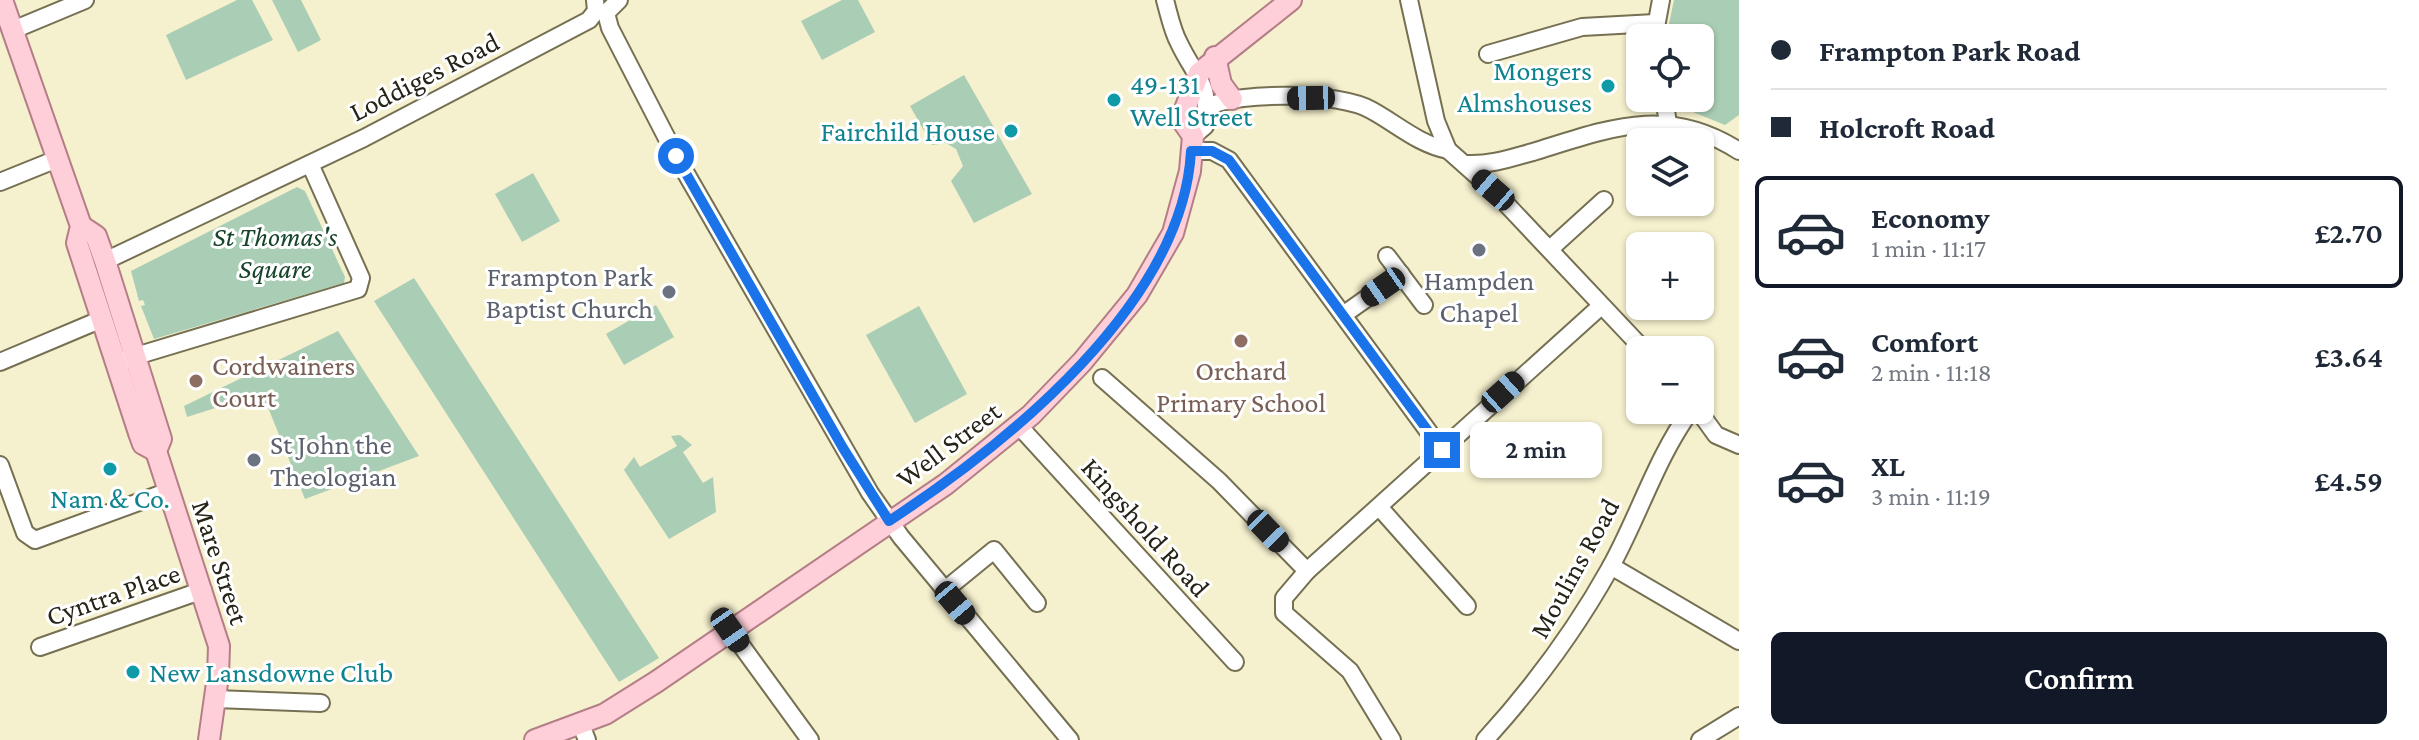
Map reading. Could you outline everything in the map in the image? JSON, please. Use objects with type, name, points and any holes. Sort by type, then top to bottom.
[{"type":"main road","name":"Mare Street","points":[[2,0],[81,226],[77,243],[102,319],[161,439],[156,451],[219,646],[209,740]]},
{"type":"main road","points":[[1199,73],[1215,57],[1291,0]]},
{"type":"main road","points":[[1215,57],[1221,84],[1232,99]]},
{"type":"main road","name":"Well Street","points":[[535,740],[584,732],[946,484],[1019,426],[1082,362],[1137,295],[1173,233],[1190,171],[1192,143],[1184,123],[1185,109],[1199,73]]},
{"type":"main road","name":"Mare Street","points":[[81,226],[96,236],[105,261],[124,360]]},
{"type":"street","points":[[13,30],[85,0]]},
{"type":"street","name":"Loddiges Road","points":[[313,163],[589,20],[599,8],[619,0]]},
{"type":"street","points":[[1165,0],[1179,43],[1199,73],[1207,107],[1232,99],[1349,101],[1421,141],[1448,150],[1493,190],[1630,336]]},
{"type":"street","points":[[1409,0],[1436,121],[1448,150]]},
{"type":"street","points":[[1656,24],[1661,0]]},
{"type":"street","points":[[599,8],[676,156],[843,448],[889,521],[1070,740]]},
{"type":"street","points":[[1488,54],[1582,27],[1626,29]]},
{"type":"street","name":"Well Street","points":[[1192,143],[1205,126],[1207,107]]},
{"type":"street","points":[[1666,112],[1668,123]]},
{"type":"street","points":[[1467,164],[1498,162],[1619,127],[1668,123],[1691,128],[1739,151]]},
{"type":"street","points":[[1192,143],[1229,160],[1442,450]]},
{"type":"street","points":[[0,182],[57,159]]},
{"type":"street","points":[[1493,190],[1492,174],[1498,162]]},
{"type":"street","points":[[105,261],[313,163],[361,278],[358,289],[124,360]]},
{"type":"street","points":[[1550,249],[1604,200]]},
{"type":"street","points":[[1387,256],[1424,305]]},
{"type":"street","points":[[1343,315],[1401,274]]},
{"type":"street","points":[[1392,740],[1350,671],[1284,613],[1284,598],[1307,571],[1601,306]]},
{"type":"street","points":[[0,362],[102,319]]},
{"type":"street","points":[[1102,378],[1219,481],[1307,571]]},
{"type":"street","name":"Moulins Road","points":[[1485,740],[1570,637],[1611,566],[1651,482],[1683,424]]},
{"type":"street","points":[[1708,424],[1716,435],[1739,445]]},
{"type":"street","name":"Kingshold Road","points":[[1019,426],[1235,662]]},
{"type":"street","points":[[0,465],[25,533],[35,540],[169,491]]},
{"type":"street","points":[[1380,508],[1467,606]]},
{"type":"street","points":[[945,590],[994,550],[1037,603]]},
{"type":"street","points":[[1611,566],[1739,641]]},
{"type":"street","name":"Cyntra Place","points":[[40,647],[203,590]]},
{"type":"street","points":[[730,630],[810,740]]},
{"type":"street","points":[[215,699],[321,703]]},
{"type":"street","points":[[1700,740],[1739,716]]},
{"type":"green space","points":[[237,0],[252,0],[273,40],[186,80],[166,35]]},
{"type":"green space","points":[[272,0],[301,0],[321,40],[298,52]]},
{"type":"green space","points":[[842,0],[858,0],[875,32],[822,60],[801,21]]},
{"type":"green space","points":[[1674,0],[1739,0],[1739,115],[1725,125],[1693,112],[1714,112],[1714,24],[1669,24]]},
{"type":"green space","points":[[964,75],[1032,194],[974,223],[951,181],[963,166],[956,149],[946,143],[932,145],[910,106]]},
{"type":"green space","points":[[533,173],[560,221],[522,242],[495,194]]},
{"type":"green space","name":"St Thomas's Square","points":[[297,187],[305,191],[345,277],[344,283],[154,339],[131,271]]},
{"type":"green space","points":[[414,278],[659,658],[619,682],[374,301]]},
{"type":"green space","points":[[656,305],[674,337],[624,365],[606,334]]},
{"type":"green space","points":[[919,306],[967,394],[915,423],[866,335]]},
{"type":"green space","points":[[338,331],[419,456],[305,499],[267,405],[253,396],[187,417],[184,406]]},
{"type":"green space","points":[[680,435],[692,445],[683,452],[703,483],[713,477],[716,512],[669,539],[624,470],[634,457],[640,467],[677,446],[671,436]]},
{"type":"place","name":"Mongers Almshouses","points":[[1608,86]]},
{"type":"place","name":"49-131 Well Street","points":[[1114,100]]},
{"type":"place","name":"Fairchild House","points":[[1011,131]]},
{"type":"place","name":"Hampden Chapel","points":[[1479,250]]},
{"type":"place","name":"Frampton Park Baptist Church","points":[[669,292]]},
{"type":"place","name":"Orchard Primary School","points":[[1241,341]]},
{"type":"place","name":"Cordwainers Court","points":[[196,381]]},
{"type":"place","name":"St John the Theologian","points":[[254,460]]},
{"type":"place","name":"Nam & Co.","points":[[110,469]]},
{"type":"place","name":"New Lansdowne Club","points":[[133,672]]},
{"type":"route","points":[[676,156],[843,448],[889,521],[946,484],[1019,426],[1082,362],[1137,295],[1173,233],[1190,171],[1191,151],[1212,151],[1229,160],[1442,450]]}]
